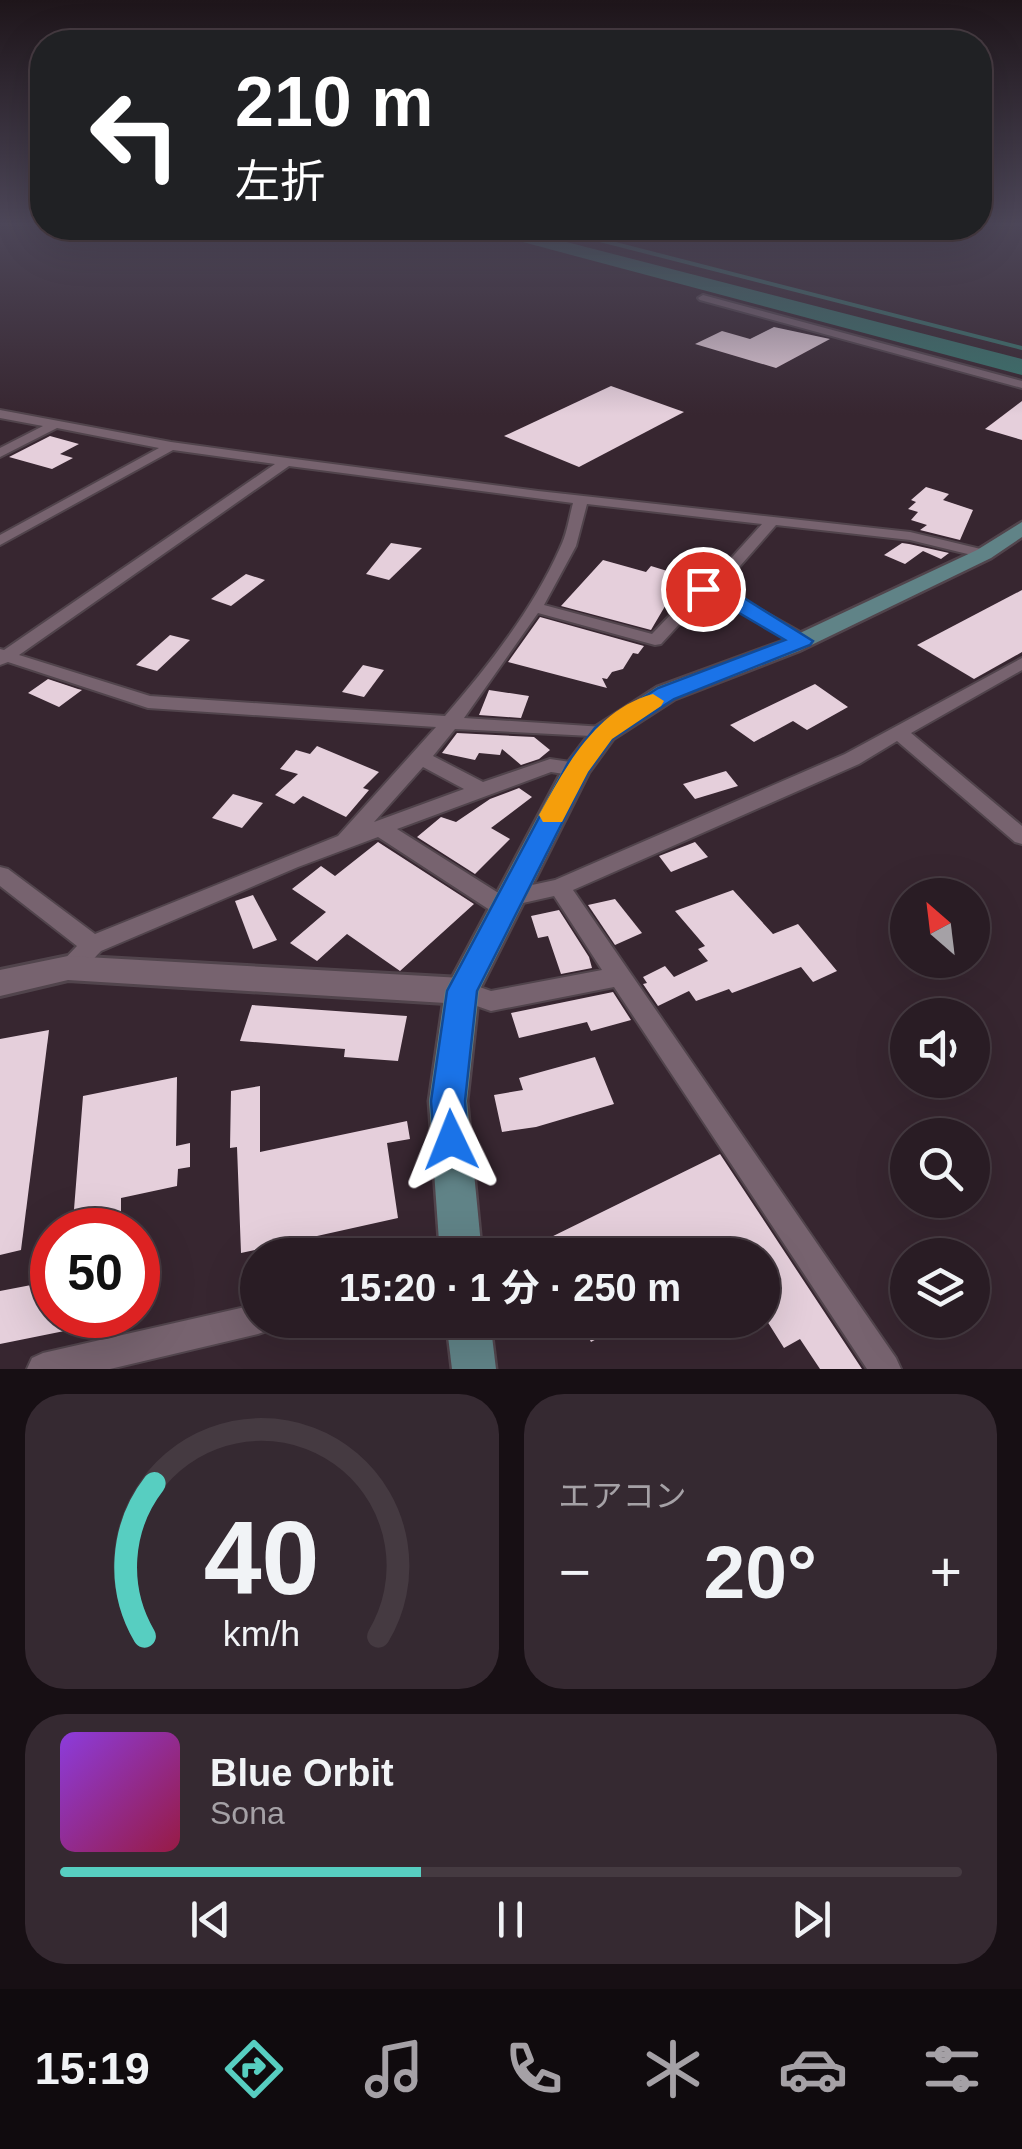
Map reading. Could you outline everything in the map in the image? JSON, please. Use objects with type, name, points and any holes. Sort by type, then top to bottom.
[{"type":"main road","points":[[460,1238],[448,1101],[462,991],[577,769],[604,734],[666,694],[802,641],[984,554],[1021,531]]},
{"type":"main road","points":[[470,1338],[474,1369]]},
{"type":"street","points":[[703,298],[1022,385]]},
{"type":"street","points":[[0,414],[170,446],[581,500],[910,536],[984,554]]},
{"type":"street","points":[[0,453],[56,424]]},
{"type":"street","points":[[0,541],[170,446]]},
{"type":"street","points":[[2,657],[286,462]]},
{"type":"street","points":[[344,843],[422,758],[534,608],[568,548],[581,500]]},
{"type":"street","points":[[709,592],[772,520]]},
{"type":"street","points":[[534,608],[655,640],[703,589],[737,603],[802,641]]},
{"type":"street","points":[[2,657],[148,702],[604,734]]},
{"type":"street","points":[[381,829],[506,903],[559,886],[852,759],[1022,663]]},
{"type":"street","points":[[899,732],[1022,838]]},
{"type":"street","points":[[422,758],[484,791]]},
{"type":"street","points":[[68,968],[92,945],[344,843],[550,766],[577,769]]},
{"type":"street","points":[[0,875],[92,945]]},
{"type":"street","points":[[559,886],[885,1369]]},
{"type":"street","points":[[0,983],[68,968],[462,991],[491,1001],[620,976]]},
{"type":"street","points":[[43,1369],[240,1323]]},
{"type":"building","points":[[774,327],[830,339],[776,368],[695,344],[722,331],[750,339]]},
{"type":"building","points":[[611,386],[684,412],[579,467],[504,436]]},
{"type":"building","points":[[1022,401],[1022,440],[985,429]]},
{"type":"building","points":[[50,436],[79,444],[60,454],[73,458],[52,469],[9,457]]},
{"type":"building","points":[[926,487],[949,494],[943,500],[973,510],[960,540],[920,530],[927,525],[911,520],[918,512],[908,509],[916,502],[911,500]]},
{"type":"building","points":[[391,543],[422,548],[389,580],[366,574]]},
{"type":"building","points":[[902,543],[949,553],[941,559],[923,551],[905,564],[884,555]]},
{"type":"building","points":[[603,560],[646,572],[651,566],[681,579],[651,630],[561,606]]},
{"type":"building","points":[[246,574],[265,580],[231,606],[211,599]]},
{"type":"building","points":[[1022,590],[1022,652],[974,679],[917,645]]},
{"type":"building","points":[[540,617],[644,646],[638,654],[633,653],[623,669],[602,678],[607,688],[508,662]]},
{"type":"building","points":[[170,635],[190,640],[157,671],[136,665]]},
{"type":"building","points":[[363,665],[384,670],[364,697],[342,692]]},
{"type":"building","points":[[48,679],[82,690],[59,707],[28,693]]},
{"type":"building","points":[[815,684],[848,707],[807,730],[793,721],[754,742],[730,725]]},
{"type":"building","points":[[489,690],[529,696],[521,718],[479,715]]},
{"type":"building","points":[[457,733],[534,737],[550,750],[521,765],[502,749],[500,755],[479,753],[475,760],[442,753]]},
{"type":"building","points":[[317,746],[379,772],[363,788],[369,790],[346,817],[303,796],[294,804],[275,795],[298,774],[280,769],[296,750],[310,754]]},
{"type":"building","points":[[726,771],[738,786],[695,799],[683,784]]},
{"type":"building","points":[[519,788],[532,797],[491,828],[510,839],[475,874],[417,837],[441,817],[456,822],[490,799]]},
{"type":"building","points":[[233,794],[263,803],[242,828],[212,818]]},
{"type":"building","points":[[378,842],[474,904],[400,971],[347,934],[317,961],[290,943],[326,912],[292,889],[321,866],[335,876]]},
{"type":"building","points":[[695,842],[708,857],[671,872],[659,856]]},
{"type":"building","points":[[733,890],[773,934],[798,924],[837,971],[813,982],[801,967],[732,993],[729,989],[696,1001],[689,991],[658,1006],[643,984],[647,983],[643,977],[665,966],[674,977],[708,961],[698,949],[705,946],[675,911]]},
{"type":"building","points":[[253,895],[277,940],[253,949],[235,901]]},
{"type":"building","points":[[615,899],[642,933],[615,945],[588,905]]},
{"type":"building","points":[[559,910],[592,968],[561,974],[548,936],[538,938],[531,916]]},
{"type":"building","points":[[613,992],[631,1020],[591,1031],[587,1022],[519,1038],[511,1013]]},
{"type":"building","points":[[252,1005],[407,1016],[398,1061],[344,1057],[345,1049],[240,1041]]},
{"type":"building","points":[[49,1030],[21,1250],[0,1255],[0,1039]]},
{"type":"building","points":[[595,1057],[614,1104],[536,1127],[502,1132],[494,1095],[523,1090],[519,1078]]},
{"type":"building","points":[[177,1077],[176,1146],[190,1143],[190,1167],[178,1169],[177,1186],[121,1198],[121,1208],[74,1208],[83,1096]]},
{"type":"building","points":[[260,1086],[260,1152],[407,1121],[410,1139],[387,1143],[398,1218],[308,1238],[240,1238],[237,1147],[230,1148],[231,1091]]},
{"type":"building","points":[[720,1154],[775,1238],[549,1238]]},
{"type":"building","points":[[780,1245],[862,1369],[820,1369],[800,1339],[784,1348],[778,1338]]},
{"type":"building","points":[[30,1285],[30,1338],[0,1344],[0,1291]]},
{"type":"waterway","points":[[717,287],[1022,367]]},
{"type":"waterway","points":[[783,287],[1022,348]]},
{"type":"slow traffic","points":[[552,815],[577,769],[604,734],[653,701]]},
{"type":"route","points":[[451,1140],[448,1101],[462,991],[577,769],[604,734],[634,712],[666,694],[802,641],[737,603],[703,589]]}]
